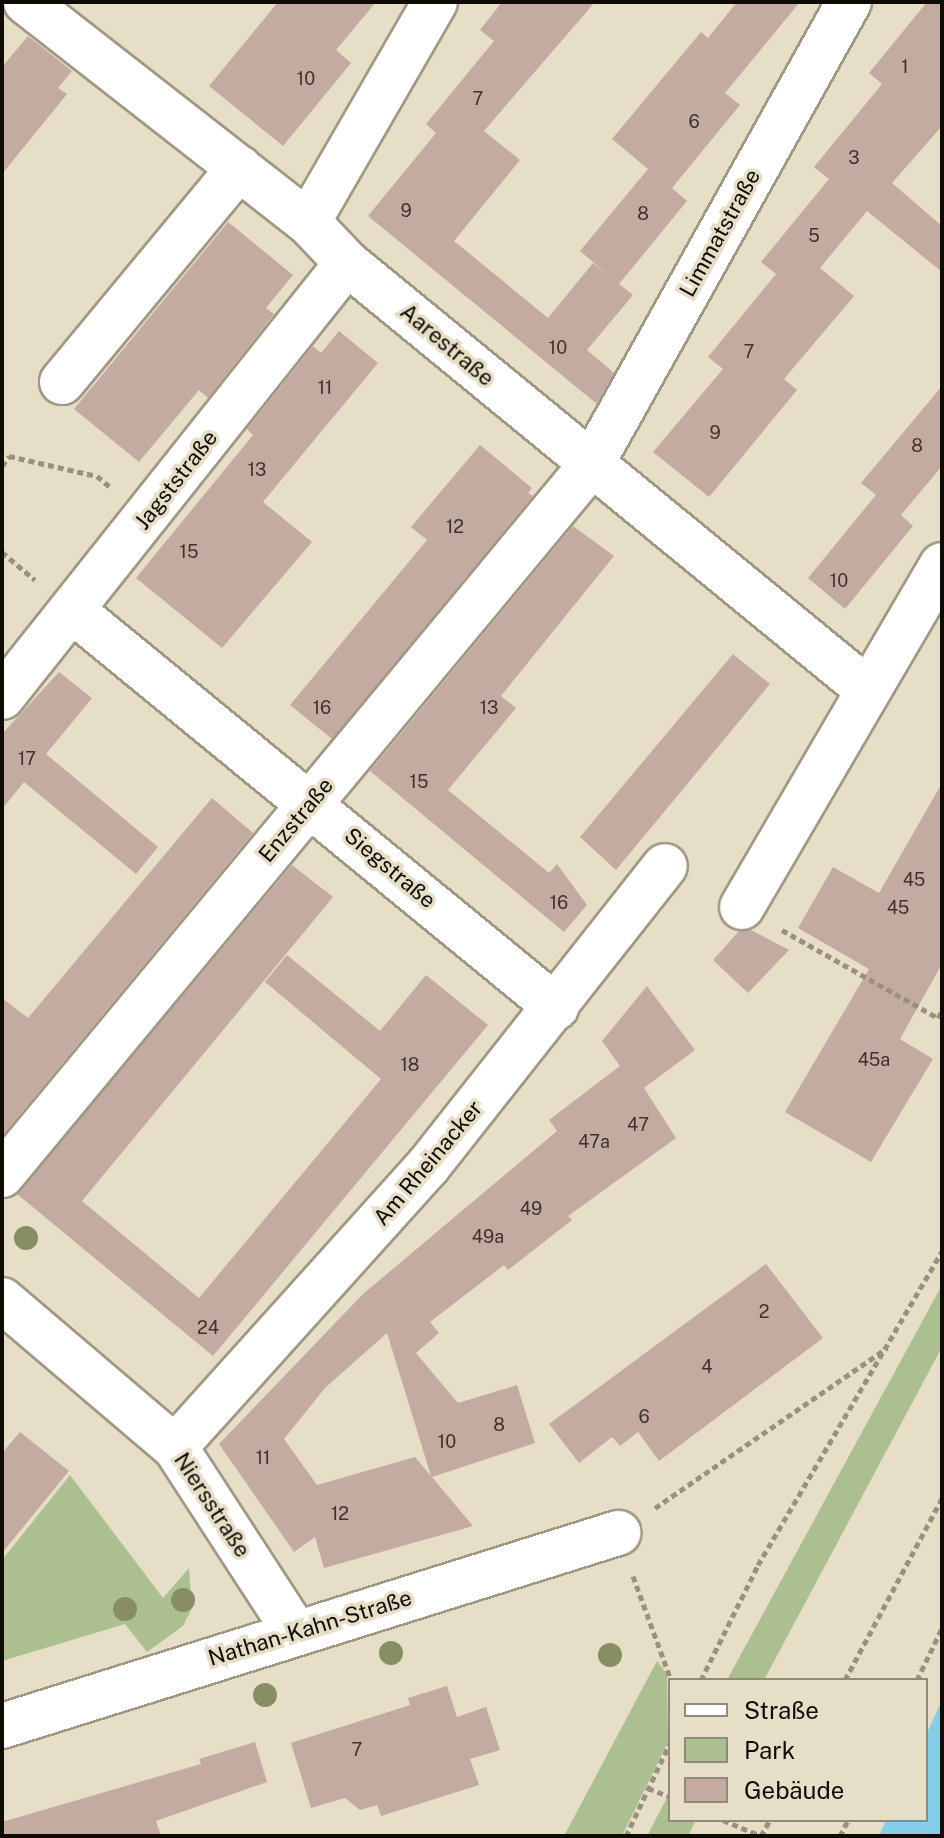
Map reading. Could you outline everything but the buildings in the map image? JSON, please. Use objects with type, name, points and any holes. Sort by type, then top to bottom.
[{"type":"street","name":"Aarestraße","points":[[26,2],[308,222],[347,263],[868,690]]},
{"type":"street","points":[[308,222],[435,2]]},
{"type":"street","name":"Limmatstraße","points":[[591,465],[849,2]]},
{"type":"street","points":[[62,382],[239,168]]},
{"type":"street","name":"Jagststraße","points":[[2,697],[347,263]]},
{"type":"street","name":"Enzstraße","points":[[2,1175],[591,465]]},
{"type":"street","points":[[742,907],[942,565]]},
{"type":"street","name":"Siegstraße","points":[[73,611],[311,802],[556,1007]]},
{"type":"street","name":"Am Rheinacker","points":[[175,1447],[428,1166],[665,866]]},
{"type":"street","name":"Niersstraße","points":[[2,1300],[175,1447],[295,1632]]},
{"type":"street","name":"Nathan-Kahn-Straße","points":[[2,1726],[618,1533]]},
{"type":"path","points":[[2,466],[9,456],[97,476],[146,518]]},
{"type":"path","points":[[742,907],[938,1018],[942,1011]]},
{"type":"path","points":[[702,1678],[758,1565],[891,1345],[942,1251]]},
{"type":"path","points":[[670,1678],[618,1533],[891,1345]]},
{"type":"path","points":[[846,1678],[942,1498]]},
{"type":"path","points":[[918,1678],[942,1628]]},
{"type":"path","points":[[626,1836],[668,1747]]},
{"type":"path","points":[[648,1788],[668,1796]]},
{"type":"path","points":[[728,1822],[761,1836]]},
{"type":"green space","points":[[942,1285],[942,1347],[765,1678],[728,1678]]},
{"type":"green space","points":[[70,1475],[163,1598],[189,1568],[192,1608],[183,1626],[147,1652],[125,1624],[2,1661],[2,1560]]},
{"type":"green space","points":[[657,1661],[667,1674],[668,1742],[622,1836],[564,1836]]},
{"type":"green space","points":[[668,1796],[668,1822],[695,1822],[688,1836],[647,1836]]},
{"type":"water","points":[[942,1700],[942,1836],[879,1836],[885,1822],[928,1822],[928,1731]]}]
